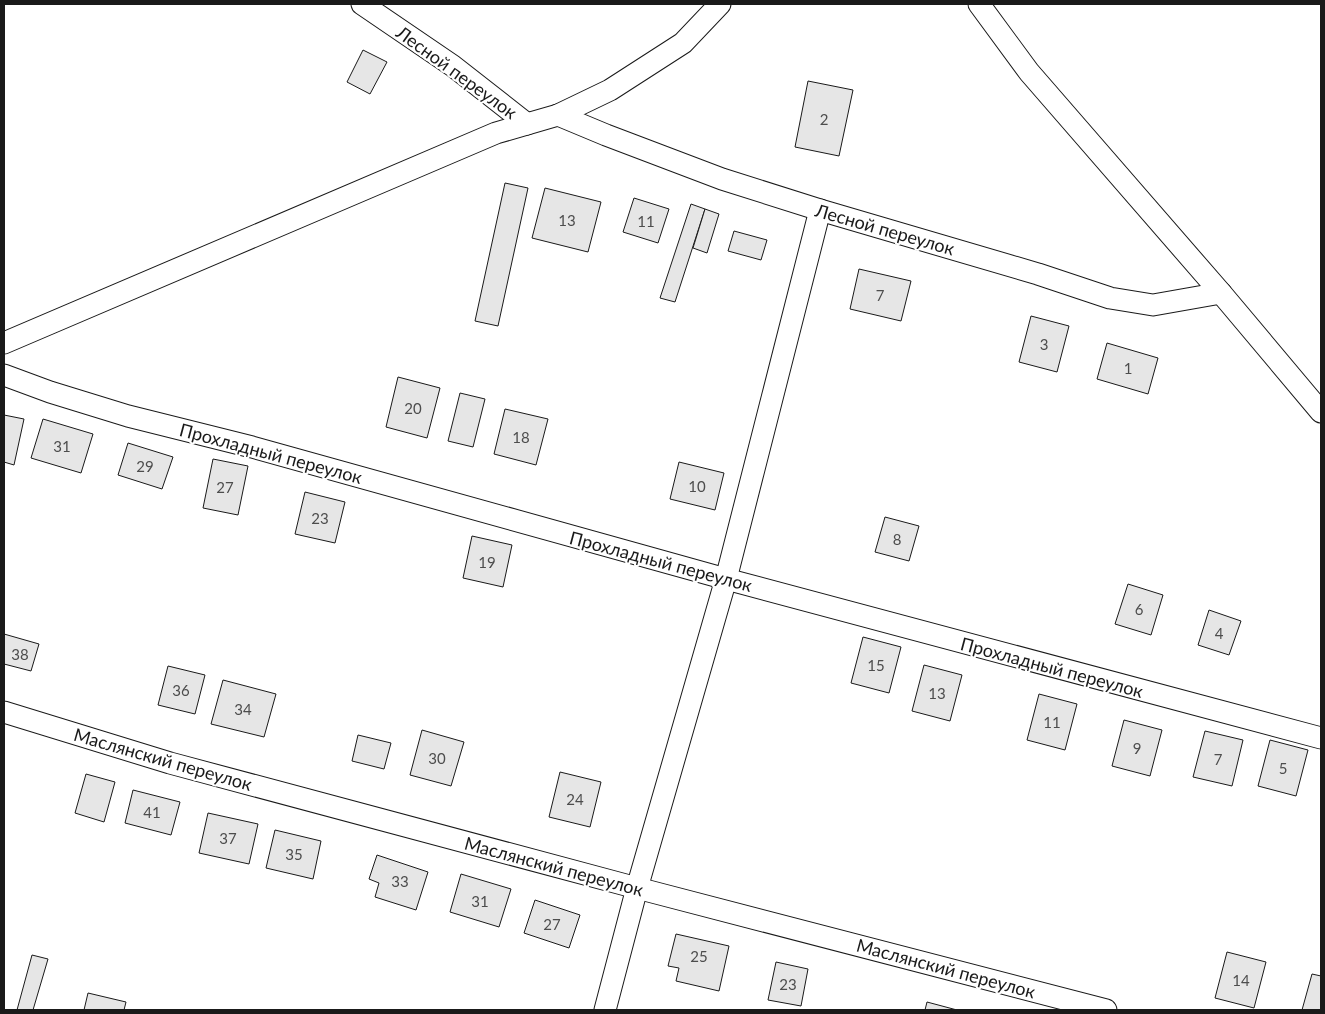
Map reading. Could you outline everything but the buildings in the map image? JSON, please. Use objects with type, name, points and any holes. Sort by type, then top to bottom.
[{"type":"street","name":"Лесной переулок","points":[[362,4],[453,66],[527,124]]},
{"type":"street","points":[[4,343],[496,133],[558,115],[610,90],[683,43],[720,4]]},
{"type":"street","points":[[979,4],[1029,72],[1221,293],[1321,412]]},
{"type":"street","name":"Лесной переулок","points":[[558,115],[722,178],[820,210],[1038,274],[1110,298],[1153,305],[1221,293]]},
{"type":"street","points":[[605,1010],[637,888],[726,579],[820,210]]},
{"type":"street","name":"Прохладный переулок","points":[[4,375],[50,392],[128,416],[252,447],[726,579],[1321,738]]},
{"type":"street","name":"Маслянский переулок","points":[[4,712],[170,763],[637,888],[1106,1010]]}]
